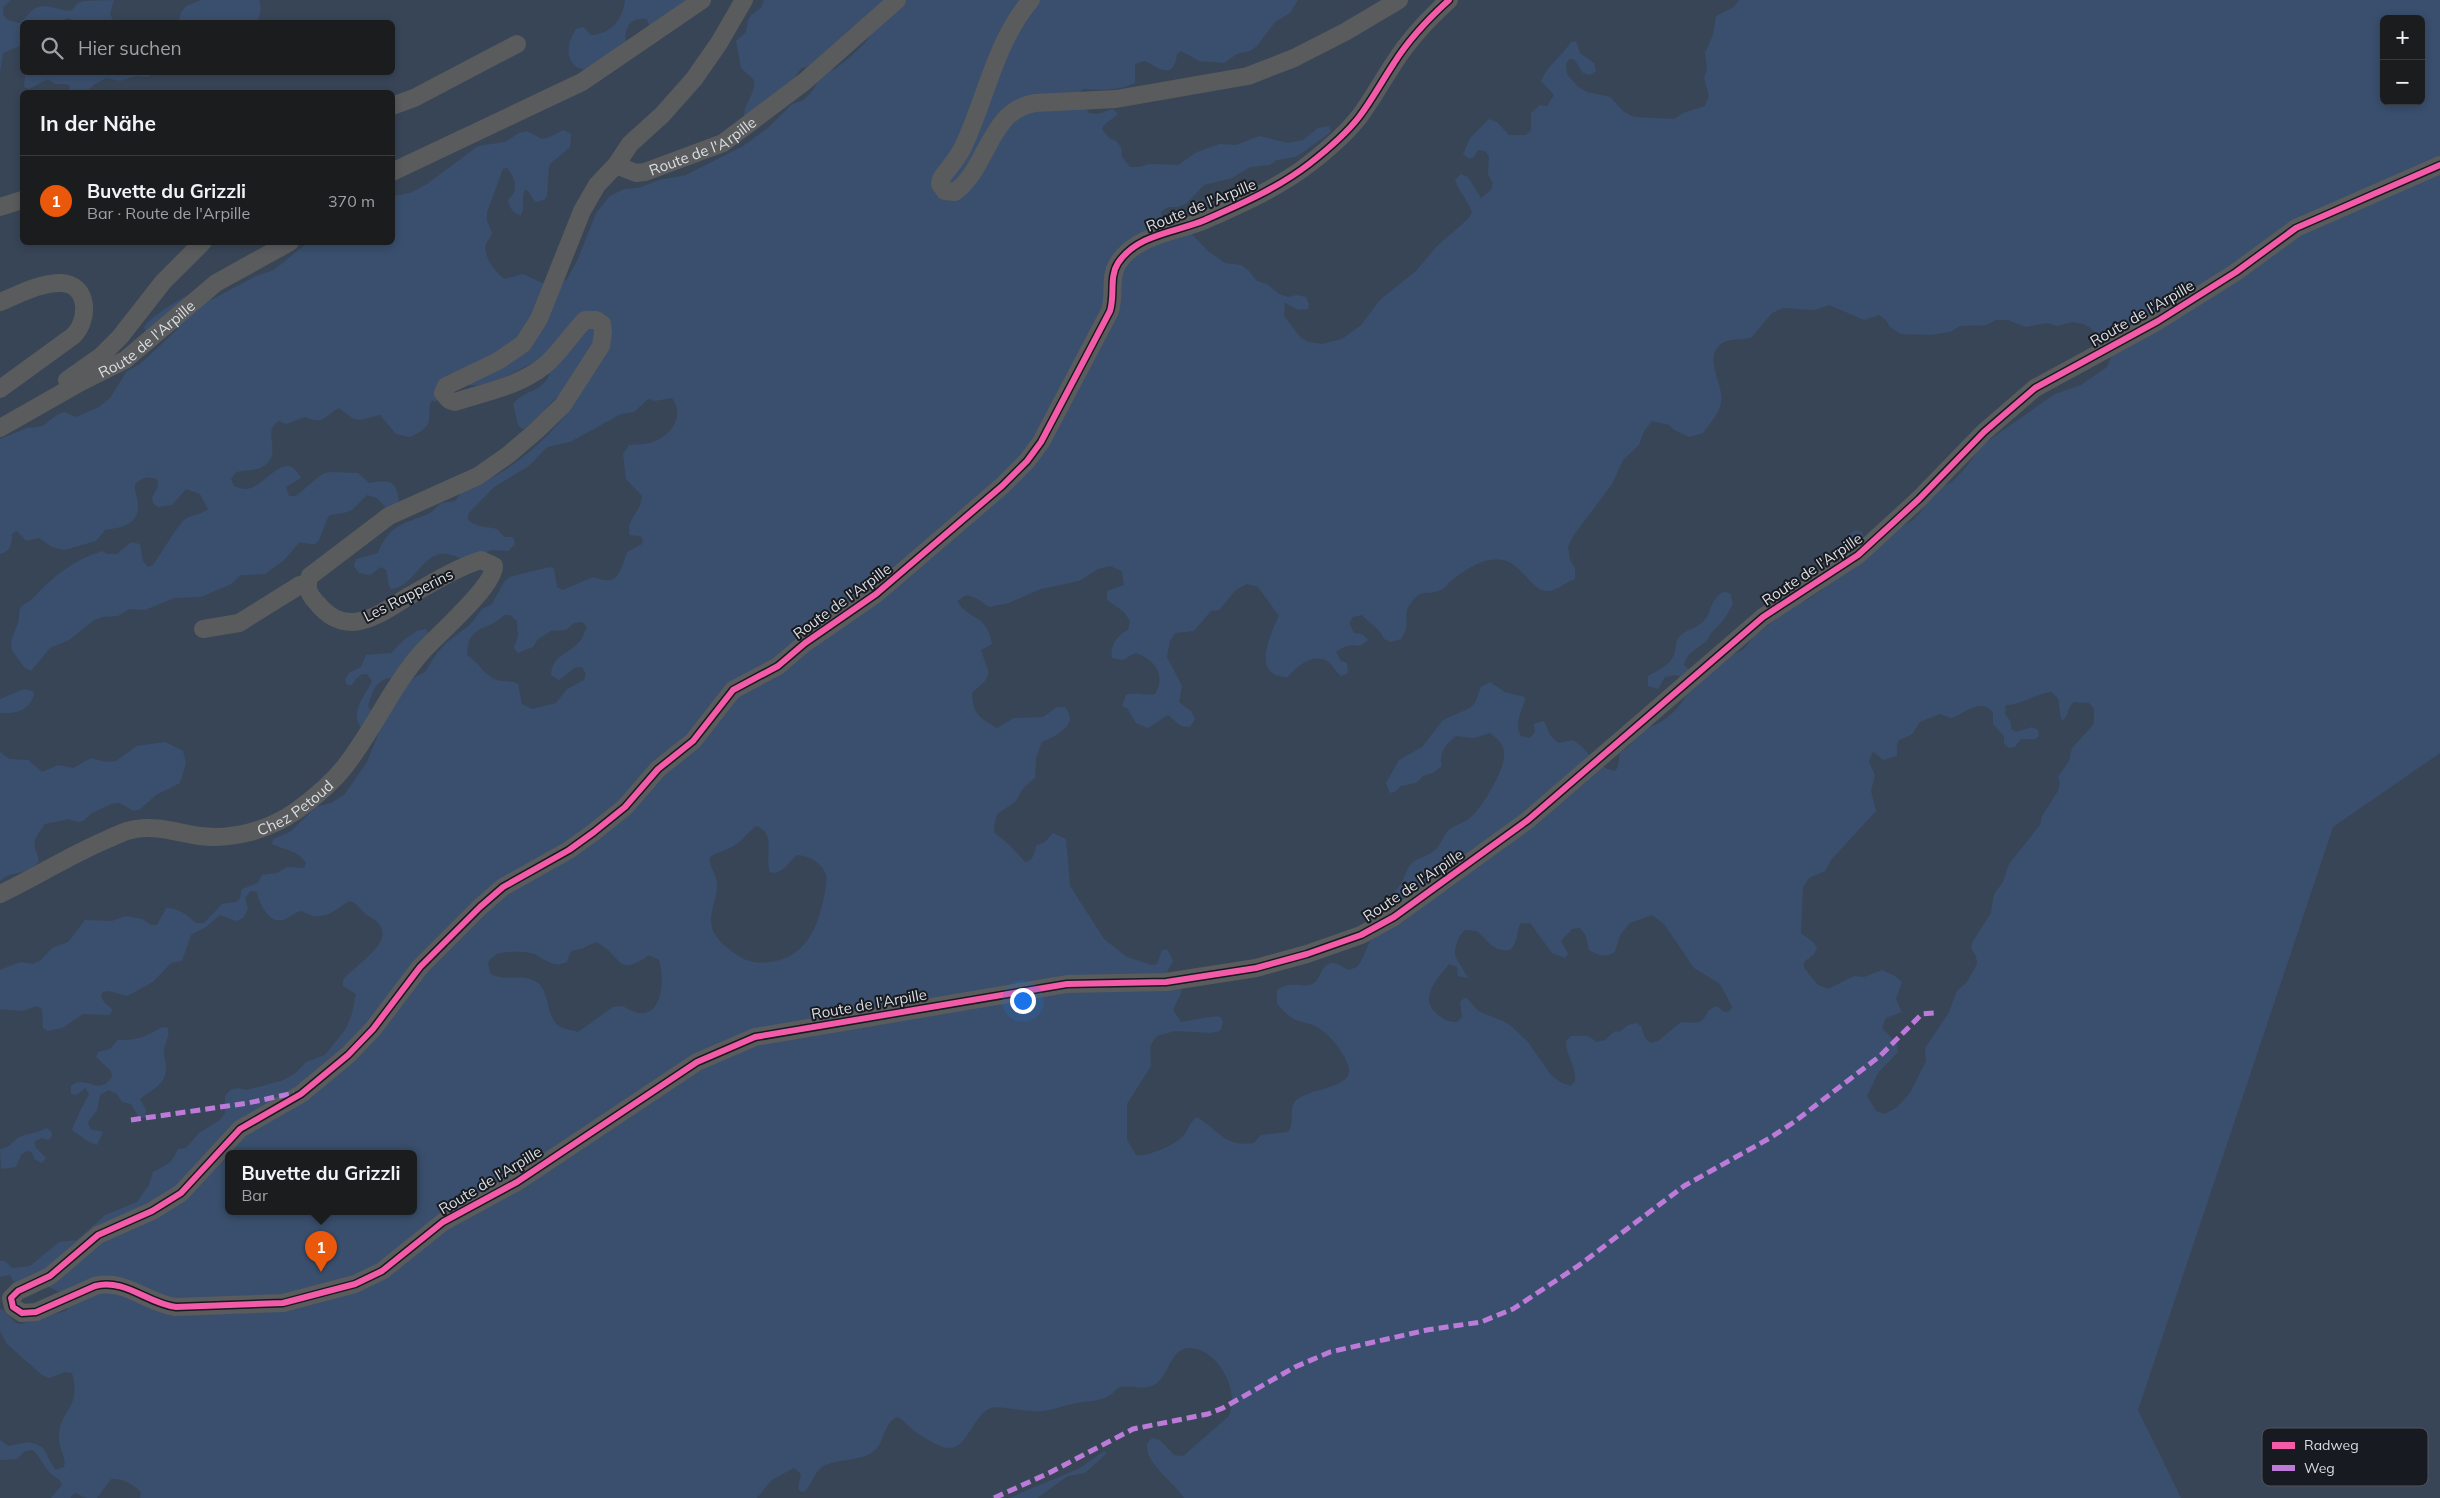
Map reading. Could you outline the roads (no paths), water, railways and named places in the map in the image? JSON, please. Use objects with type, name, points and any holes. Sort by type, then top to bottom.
[{"type":"street","points":[[395,171],[582,82],[702,0]]},
{"type":"street","name":"Route de l'Arpille","points":[[744,0],[719,43],[694,78],[662,115],[630,144],[616,165],[636,173],[645,172],[723,143],[804,82],[897,0]]},
{"type":"street","points":[[1030,0],[1019,16],[997,58],[964,146],[941,179],[940,184],[945,191],[955,192],[960,188],[970,177],[996,130],[1012,114],[1025,106],[1043,102],[1116,99],[1248,76],[1294,58],[1345,32],[1399,0]]},
{"type":"street","name":"Route de l'Arpille","points":[[1449,0],[1412,38],[1350,127],[1308,165],[1270,189],[1188,227],[1149,239],[1125,255],[1115,268],[1110,310],[1056,416],[1034,452],[1002,486],[876,594],[805,643],[778,666],[733,690],[693,742],[658,769],[625,806],[594,832],[569,850],[503,887],[480,906],[420,967],[373,1028],[348,1055],[318,1081],[293,1099],[240,1129],[181,1193],[152,1211],[98,1235],[46,1279],[14,1293],[5,1303],[18,1312],[30,1314],[95,1286],[106,1284],[127,1288],[158,1303],[176,1308],[294,1302],[355,1284],[382,1271],[443,1222],[517,1182],[697,1062],[755,1037],[1067,984],[1166,982],[1256,968],[1308,954],[1361,935],[1394,917],[1528,820],[1763,618],[1858,555],[1919,499],[1984,432],[2035,388],[2158,320],[2236,272],[2296,228],[2440,165]]},
{"type":"street","points":[[395,105],[414,98],[517,44]]},
{"type":"street","points":[[203,629],[239,623],[300,585],[308,584],[310,576],[315,571],[389,516],[478,476],[508,455],[563,405],[601,346],[604,333],[602,324],[596,320],[584,320],[561,350],[545,366],[523,380],[455,402],[448,400],[443,393],[446,386],[498,361],[523,344],[539,319],[582,211],[597,185],[616,165]]},
{"type":"street","points":[[0,207],[20,201]]},
{"type":"street","points":[[42,406],[53,389],[101,356],[120,338],[163,282],[200,245]]},
{"type":"street","name":"Route de l'Arpille","points":[[0,428],[42,406],[81,382],[125,360],[216,284],[285,245]]},
{"type":"street","points":[[0,302],[44,286],[62,283],[70,285],[82,296],[86,314],[80,330],[0,389]]},
{"type":"street","name":"Les Rapperins","points":[[308,584],[310,593],[324,611],[338,620],[356,622],[377,614],[464,566],[481,560],[494,566]]},
{"type":"street","name":"Chez Petoud","points":[[0,894],[90,846],[135,829],[150,828],[217,836],[259,830],[295,812],[328,784],[347,764],[414,662],[433,640],[449,628],[476,596],[493,572],[494,566]]},
{"type":"place","name":"Buvette du Grizzli","points":[[321,1272]]}]
